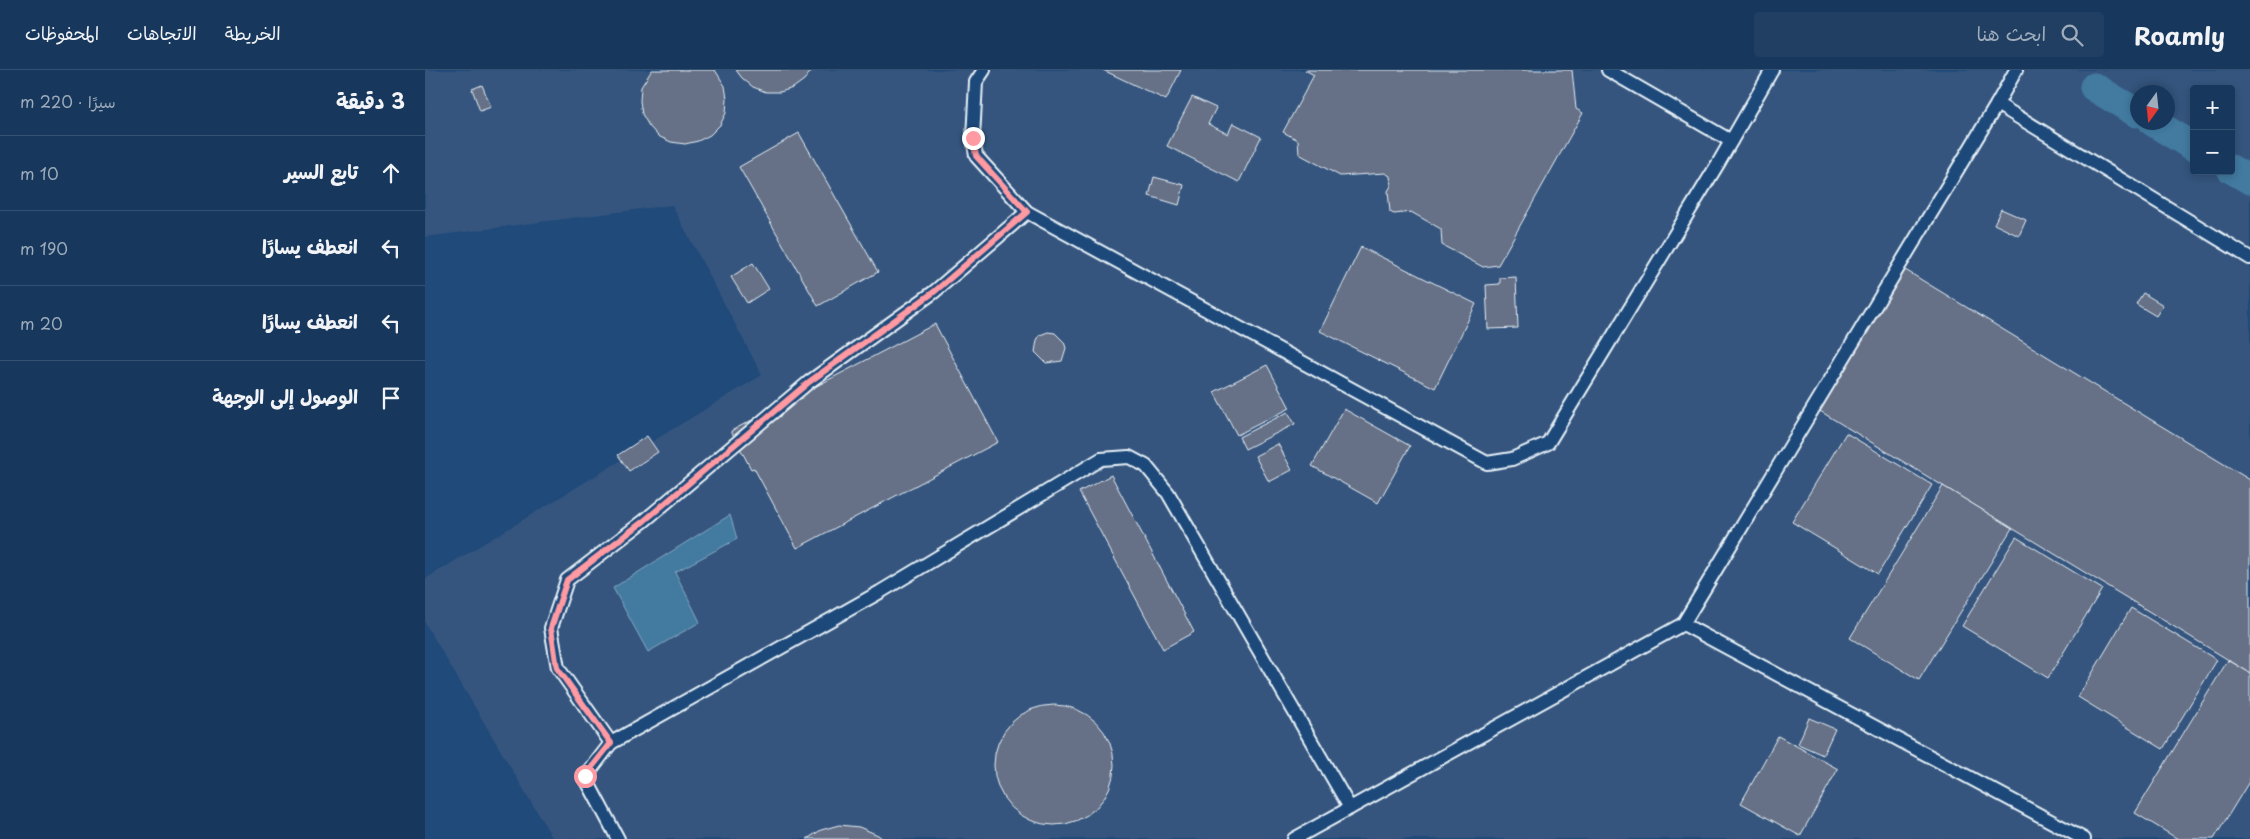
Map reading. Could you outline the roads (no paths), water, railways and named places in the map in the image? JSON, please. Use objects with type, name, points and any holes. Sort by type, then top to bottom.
[{"type":"lane","points":[[984,70],[976,82],[973,138],[976,156],[1027,212],[1487,464],[1512,459],[1548,443],[1772,70]]},
{"type":"lane","points":[[1608,70],[1731,141]]},
{"type":"lane","points":[[1294,839],[1683,624],[2016,70]]},
{"type":"lane","points":[[1997,104],[2250,258]]},
{"type":"lane","points":[[611,743],[557,668],[551,628],[567,580],[644,521],[809,382],[934,292],[1027,212]]},
{"type":"lane","points":[[618,839],[585,776],[611,743],[880,592],[1101,459],[1129,457],[1146,466],[1168,493],[1350,808]]},
{"type":"lane","points":[[1683,624],[2084,839]]},
{"type":"waterway","points":[[2094,87],[2130,109]]},
{"type":"waterway","points":[[2166,130],[2190,145]]},
{"type":"waterway","points":[[2235,171],[2250,180]]}]
